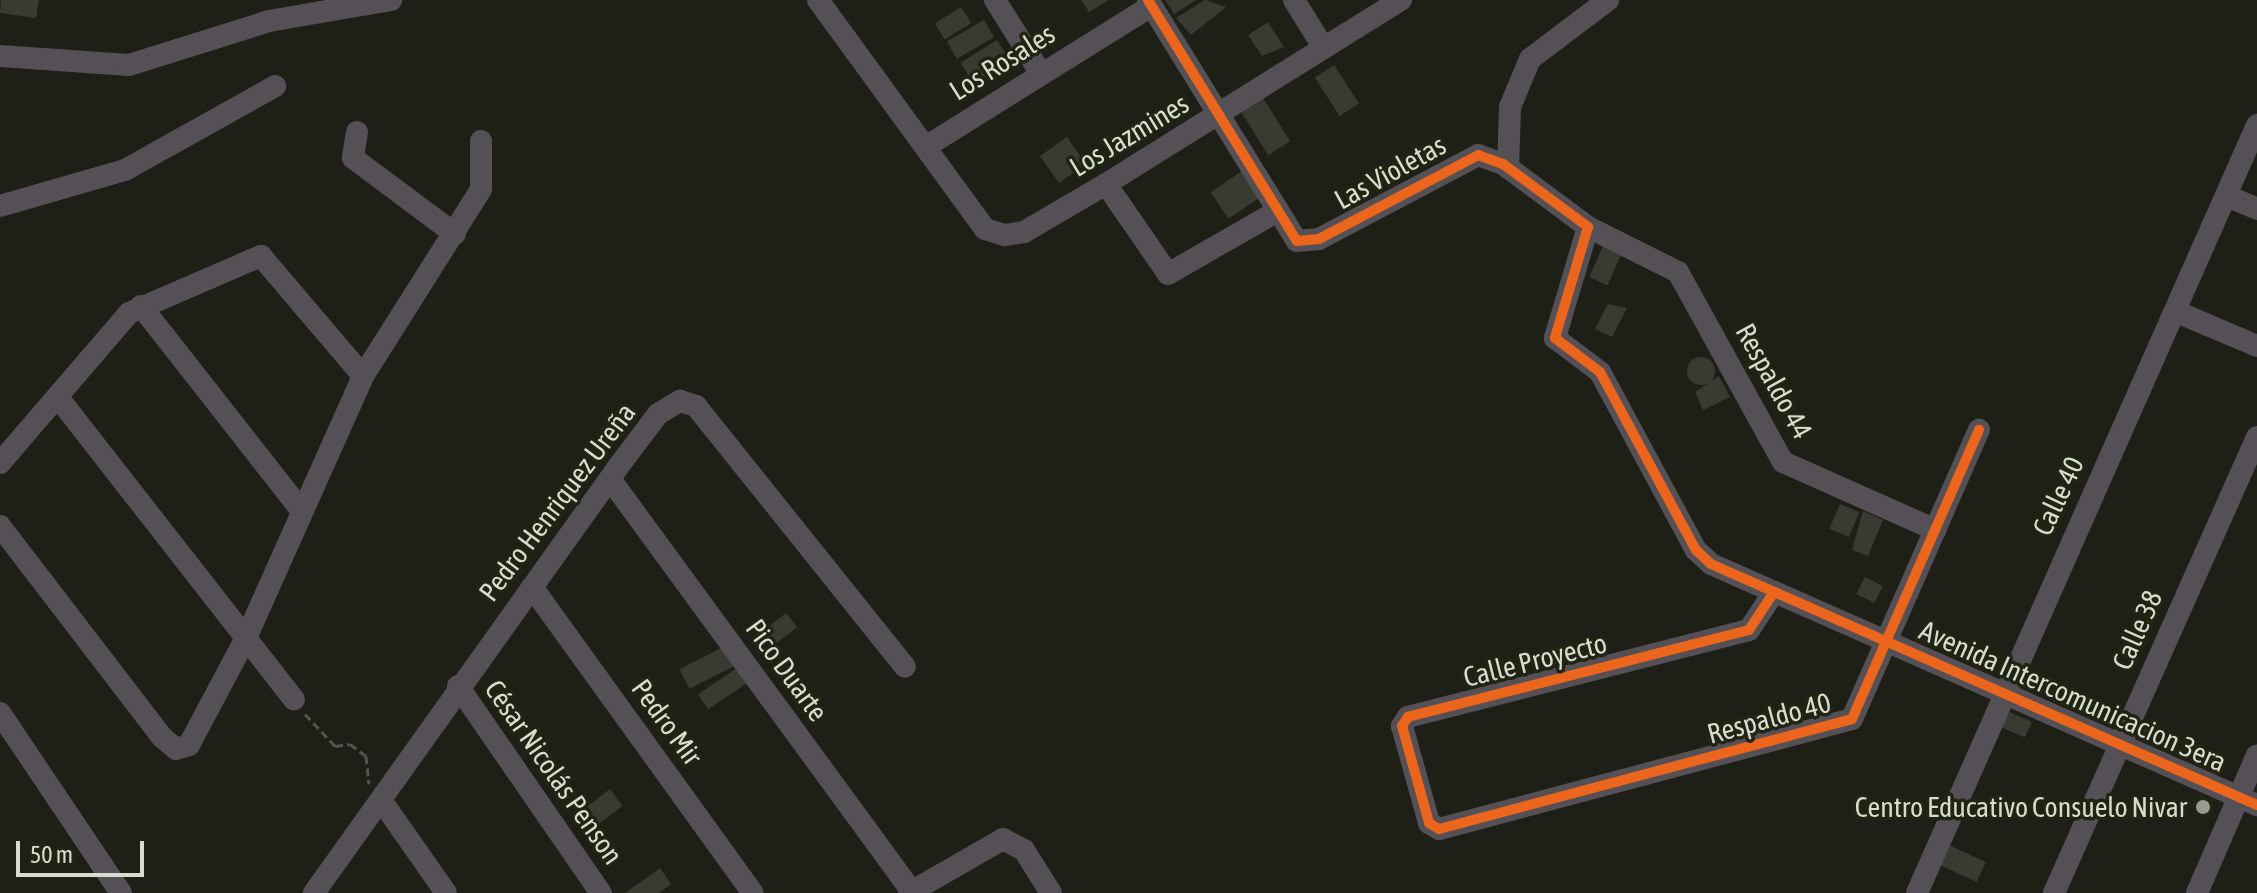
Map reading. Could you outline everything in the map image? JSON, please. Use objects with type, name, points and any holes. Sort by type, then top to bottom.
[{"type":"street","points":[[0,56],[129,65],[269,21],[391,0]]},
{"type":"street","points":[[818,0],[927,146]]},
{"type":"street","points":[[995,0],[1040,72]]},
{"type":"street","points":[[1294,0],[1323,47]]},
{"type":"street","name":"Los Jazmines","points":[[927,146],[985,229],[1005,235],[1024,232],[1219,117],[1323,47],[1401,0]]},
{"type":"street","points":[[1508,168],[1510,107],[1530,59],[1608,0]]},
{"type":"street","name":"Los Rosales","points":[[927,146],[1150,3]]},
{"type":"street","name":"Las Violetas","points":[[1150,3],[1276,212],[1297,241],[1308,243],[1467,156],[1490,156],[1588,227]]},
{"type":"street","points":[[0,206],[125,170],[275,86]]},
{"type":"street","name":"Calle 40","points":[[1917,893],[2000,691],[2177,312],[2257,125]]},
{"type":"street","points":[[357,132],[353,158],[455,234]]},
{"type":"street","points":[[0,526],[176,749],[189,745],[246,638],[363,376],[455,234],[484,180],[481,141]]},
{"type":"street","points":[[1106,184],[1168,274],[1276,212]]},
{"type":"street","points":[[2227,196],[2257,209]]},
{"type":"street","name":"Respaldo 44","points":[[1588,227],[1678,272],[1783,462],[1936,530]]},
{"type":"street","name":"Avenida Intercomunicacion 3era","points":[[1588,227],[1555,338],[1600,372],[1696,550],[1711,564],[1889,639],[2248,801]]},
{"type":"street","points":[[0,463],[60,400],[141,306],[261,256],[363,376]]},
{"type":"street","points":[[141,306],[301,510]]},
{"type":"street","points":[[2177,312],[2257,346]]},
{"type":"street","points":[[60,400],[294,700]]},
{"type":"street","name":"Pedro Henriquez Ureña","points":[[314,893],[458,686],[613,483],[658,414],[680,401],[696,406],[905,667]]},
{"type":"street","name":"Respaldo 40","points":[[1439,829],[1842,726],[1863,704],[1979,430]]},
{"type":"street","name":"Calle 38","points":[[2054,893],[2257,437]]},
{"type":"street","name":"Pico Duarte","points":[[613,483],[911,892]]},
{"type":"street","name":"Pedro Mir","points":[[532,587],[753,893]]},
{"type":"street","name":"Calle Proyecto","points":[[1439,829],[1429,823],[1405,740],[1408,717],[1749,630],[1774,592]]},
{"type":"street","name":"César Nicolás Penson","points":[[458,686],[601,893]]},
{"type":"street","points":[[0,713],[121,893]]},
{"type":"street","points":[[2197,893],[2248,801],[2257,755]]},
{"type":"street","points":[[381,800],[446,893]]},
{"type":"street","points":[[911,892],[1003,839],[1014,841],[1051,893]]},
{"type":"path","points":[[294,700],[321,736],[366,756],[366,781],[381,800]]},
{"type":"building","points":[[1,0],[39,0],[36,18],[0,13]]},
{"type":"building","points":[[1081,0],[1109,0],[1089,12]]},
{"type":"building","points":[[1165,0],[1196,0],[1174,14]]},
{"type":"building","points":[[1205,0],[1226,7],[1191,35],[1176,18]]},
{"type":"building","points":[[961,7],[971,23],[945,40],[935,23]]},
{"type":"building","points":[[984,20],[994,37],[957,59],[947,42]]},
{"type":"building","points":[[1268,22],[1284,47],[1262,56],[1248,35]]},
{"type":"building","points":[[997,40],[1012,64],[975,87],[961,63]]},
{"type":"building","points":[[1334,65],[1359,104],[1340,116],[1315,78]]},
{"type":"building","points":[[1260,93],[1290,141],[1268,155],[1238,107]]},
{"type":"building","points":[[1067,137],[1086,164],[1059,183],[1040,156]]},
{"type":"building","points":[[1242,171],[1260,198],[1228,219],[1210,192]]},
{"type":"building","points":[[1603,246],[1621,254],[1607,285],[1589,277]]},
{"type":"building","points":[[1608,304],[1627,308],[1612,337],[1595,329]]},
{"type":"building","points":[[1701,357],[1711,361],[1715,371],[1711,381],[1701,385],[1691,381],[1687,371],[1691,361]]},
{"type":"building","points":[[1719,376],[1730,397],[1703,410],[1695,392]]},
{"type":"building","points":[[1840,504],[1859,512],[1849,537],[1829,529]]},
{"type":"building","points":[[1863,511],[1883,520],[1868,556],[1852,550]]},
{"type":"building","points":[[1865,577],[1883,586],[1874,603],[1856,594]]},
{"type":"building","points":[[786,613],[797,627],[771,648],[760,633]]},
{"type":"building","points":[[725,646],[735,666],[690,689],[680,669]]},
{"type":"building","points":[[1991,654],[2000,658],[1994,673],[1984,669]]},
{"type":"building","points":[[737,668],[747,683],[708,709],[698,694]]},
{"type":"building","points":[[1998,707],[2032,722],[2025,738],[1991,723]]},
{"type":"building","points":[[2145,720],[2160,726],[2156,736],[2141,730]]},
{"type":"building","points":[[610,789],[623,806],[586,833],[573,817]]},
{"type":"building","name":"Centro Educativo Consuelo Nivar","points":[[2200,795],[2213,800],[2206,818],[2193,813]]},
{"type":"building","points":[[1947,844],[1986,862],[1977,882],[1938,864]]},
{"type":"building","points":[[660,868],[671,884],[659,893],[625,893]]},
{"type":"cycle path","points":[[1148,0],[1297,241],[1319,239],[1478,155],[1503,164],[1588,227],[1555,338],[1600,372],[1696,550],[1711,564],[2257,805]]},
{"type":"cycle path","points":[[1774,592],[1749,630],[1408,717],[1402,726],[1429,823],[1439,829],[1852,719],[1979,430]]},
{"type":"place","name":"Centro Educativo Consuelo Nivar","points":[[2203,807]]}]
